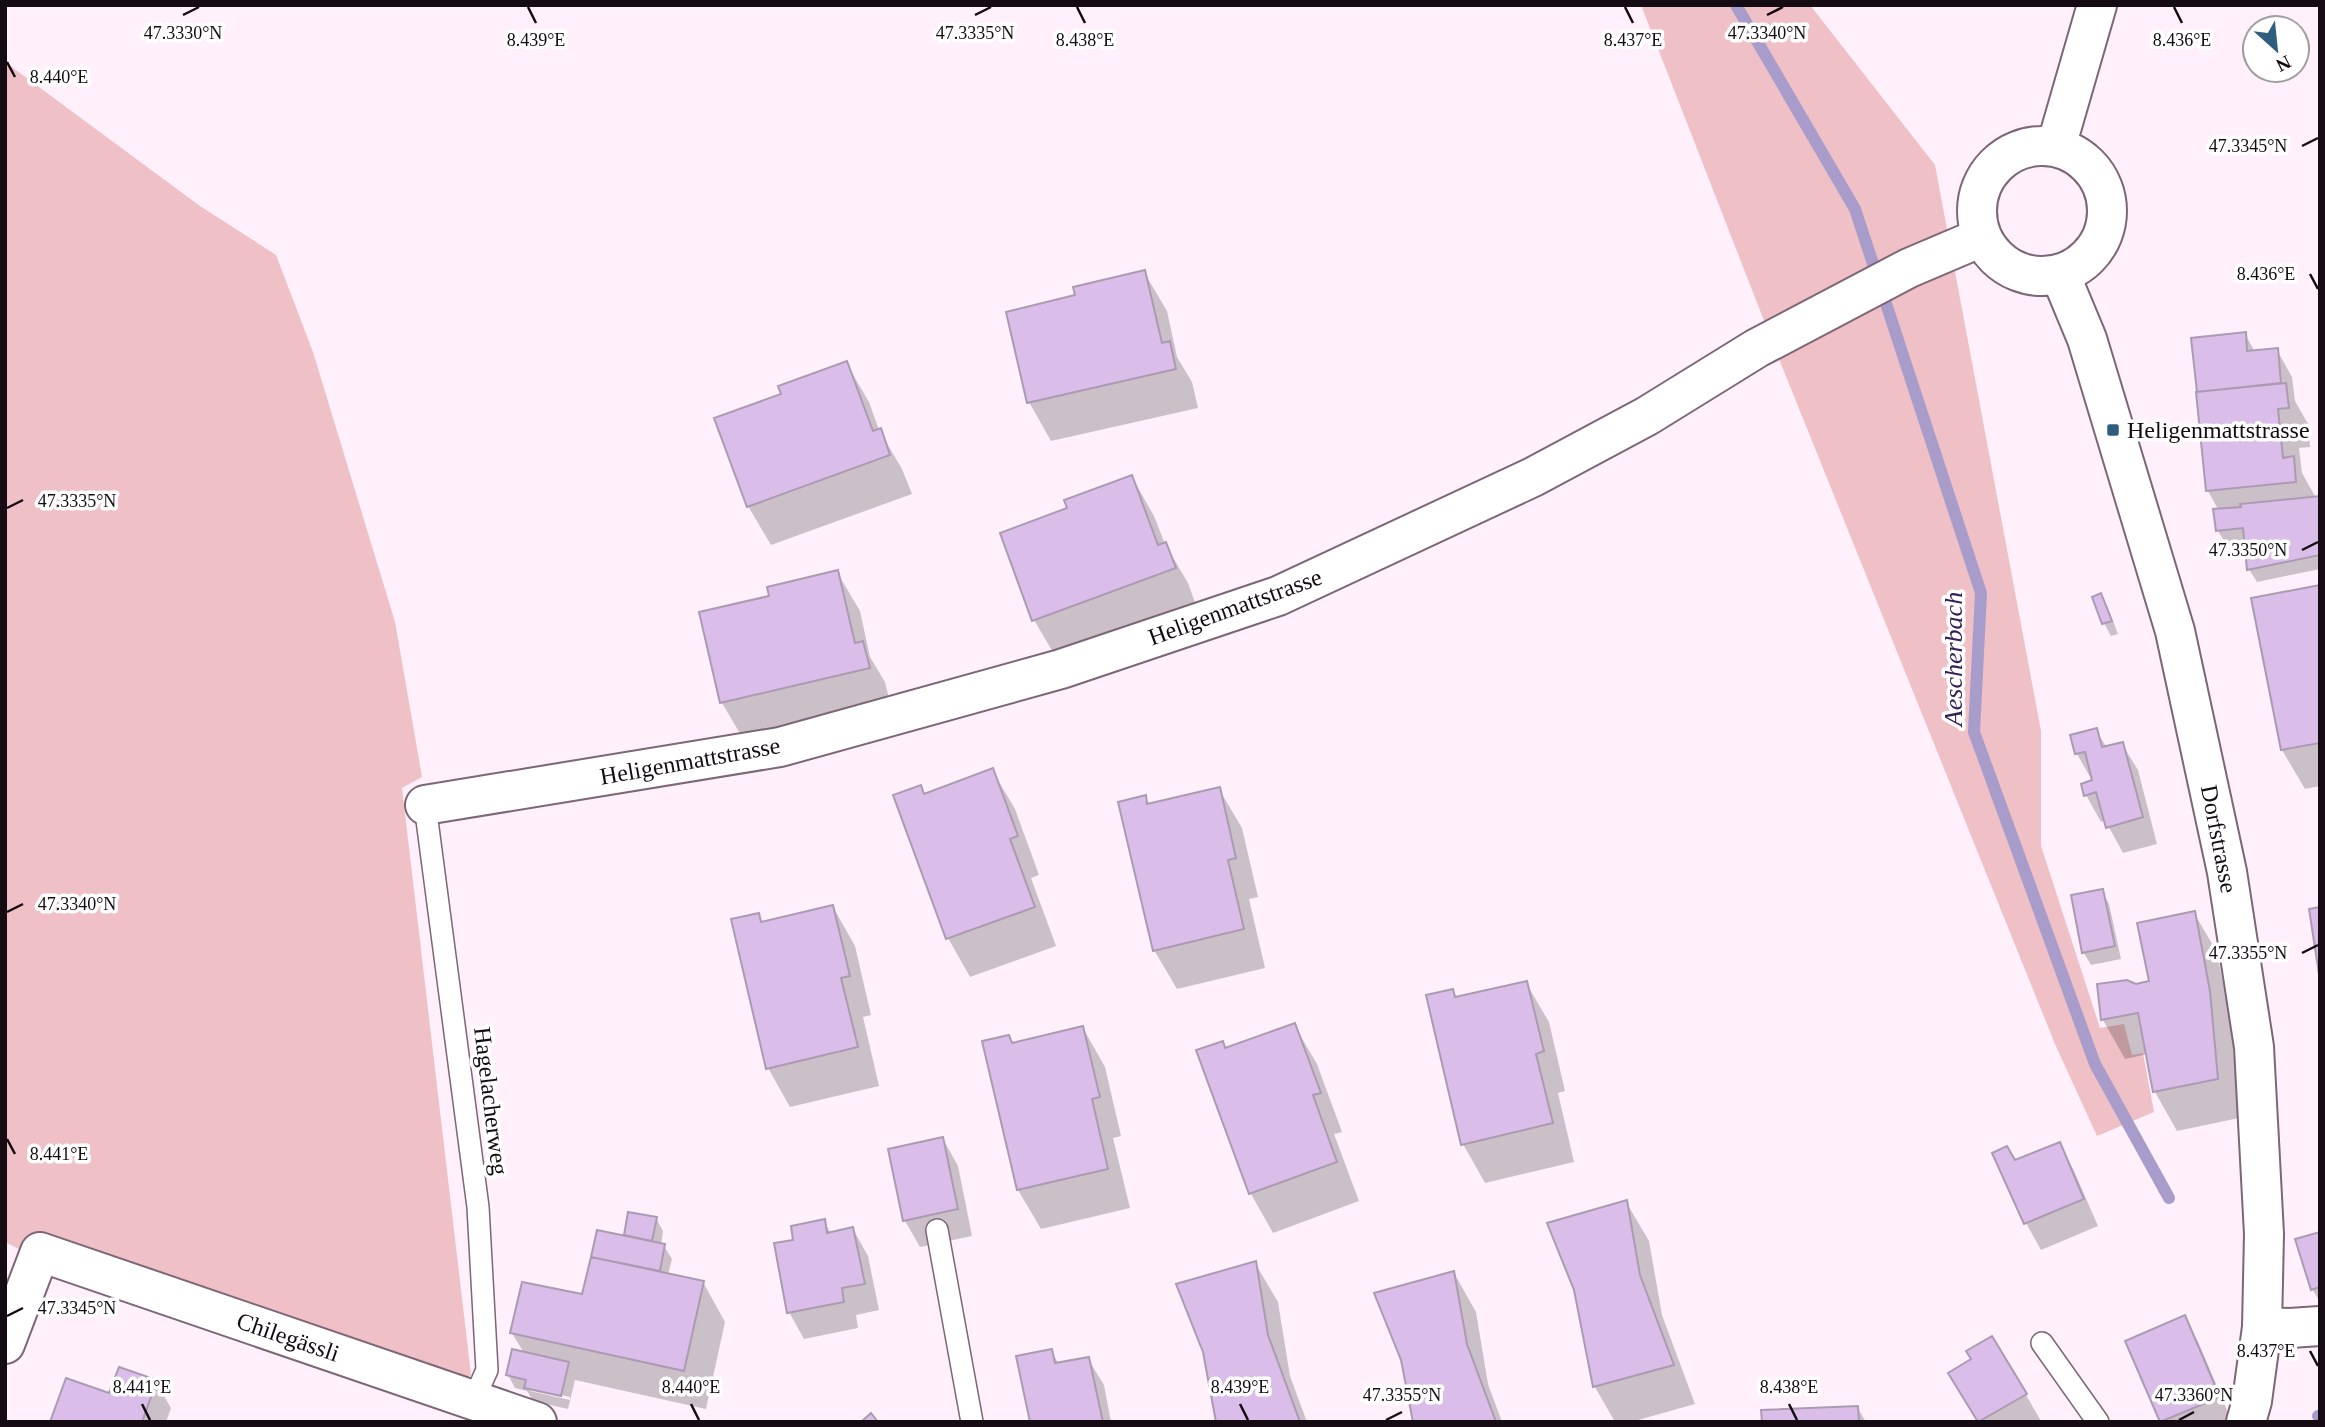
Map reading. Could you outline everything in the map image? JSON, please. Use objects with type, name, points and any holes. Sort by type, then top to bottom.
[{"type":"street","points":[[2056,147],[2097,5]]},
{"type":"street","points":[[2036,146],[2056,147],[2076,155],[2093,170],[2104,188],[2108,210],[2105,230],[2095,250],[2080,265],[2060,275],[2041,277],[2023,274],[2006,266],[1992,253],[1982,237],[1977,217],[1979,197],[1986,178],[1999,163],[2016,151],[2036,146]]},
{"type":"street","name":"Heligenmattstrasse","points":[[425,805],[780,747],[1060,669],[1278,596],[1533,477],[1647,416],[1756,348],[1909,268],[1982,237]]},
{"type":"street","name":"Dorfstrasse","points":[[2060,275],[2087,339],[2175,631],[2227,872],[2254,1047],[2264,1234],[2262,1327],[2252,1401],[2246,1422]]},
{"type":"street","name":"Chilegässli","points":[[5,1344],[40,1252],[466,1411],[537,1422]]},
{"type":"street","points":[[2262,1327],[2320,1326]]},
{"type":"lane","name":"Hagelacherweg","points":[[425,805],[478,1207],[487,1370],[466,1411]]},
{"type":"lane","points":[[937,1230],[972,1422]]},
{"type":"lane","points":[[2042,1343],[2098,1422]]},
{"type":"shaded area","points":[[1641,5],[1810,5],[1935,165],[2041,731],[2041,846],[2100,1028],[2124,1024],[2132,1055],[2143,1053],[2154,1112],[2097,1136],[2055,1044],[1777,354]]},
{"type":"shaded area","points":[[5,62],[200,206],[276,255],[313,352],[395,622],[422,777],[402,788],[471,1375],[430,1402],[85,1283],[5,1242]]},
{"type":"building","points":[[1145,270],[1162,343],[1170,341],[1176,369],[1027,403],[1006,312],[1075,295],[1073,287]]},
{"type":"building","points":[[2246,332],[2247,351],[2278,348],[2281,383],[2197,392],[2191,338]]},
{"type":"building","points":[[847,361],[873,431],[881,428],[890,455],[747,507],[714,418],[781,394],[778,386]]},
{"type":"building","points":[[2286,383],[2289,408],[2278,409],[2283,458],[2294,456],[2296,482],[2206,491],[2196,392]]},
{"type":"building","points":[[1132,475],[1158,545],[1166,542],[1176,568],[1032,621],[1000,533],[1067,508],[1064,500]]},
{"type":"building","points":[[2320,496],[2320,555],[2247,570],[2243,528],[2216,531],[2213,509]]},
{"type":"building","points":[[838,570],[855,643],[863,641],[870,668],[720,703],[699,612],[769,596],[767,587]]},
{"type":"building","points":[[2320,585],[2320,743],[2281,750],[2251,598]]},
{"type":"building","points":[[2101,593],[2112,621],[2102,624],[2092,597]]},
{"type":"building","points":[[2097,728],[2102,747],[2123,742],[2143,817],[2106,828],[2096,792],[2084,796],[2081,784],[2092,780],[2085,752],[2075,754],[2070,735]]},
{"type":"building","points":[[993,768],[1018,836],[1010,839],[1035,907],[946,939],[893,795],[921,785],[924,794]]},
{"type":"building","points":[[1220,787],[1236,858],[1228,860],[1244,929],[1153,951],[1118,802],[1146,795],[1147,804]]},
{"type":"building","points":[[2103,889],[2115,946],[2082,953],[2071,895]]},
{"type":"building","points":[[833,905],[850,976],[841,978],[858,1047],[766,1069],[731,919],[759,913],[761,922]]},
{"type":"building","points":[[2320,907],[2320,974],[2319,974],[2309,909]]},
{"type":"building","points":[[2195,911],[2210,991],[2218,1079],[2153,1092],[2138,1013],[2101,1020],[2097,984],[2127,980],[2136,984],[2149,981],[2137,923]]},
{"type":"building","points":[[1527,981],[1544,1051],[1536,1054],[1553,1123],[1461,1145],[1426,995],[1453,989],[1455,997]]},
{"type":"building","points":[[1295,1023],[1321,1093],[1313,1095],[1337,1162],[1249,1194],[1196,1050],[1223,1041],[1225,1048]]},
{"type":"building","points":[[1083,1026],[1100,1097],[1092,1099],[1108,1169],[1017,1190],[982,1041],[1009,1035],[1012,1043]]},
{"type":"building","points":[[943,1137],[958,1209],[903,1221],[888,1149]]},
{"type":"building","points":[[2060,1142],[2084,1199],[2024,1224],[1992,1153],[2007,1146],[2015,1160]]},
{"type":"building","points":[[1627,1200],[1640,1275],[1674,1365],[1593,1387],[1574,1290],[1547,1223]]},
{"type":"building","points":[[628,1212],[657,1217],[652,1241],[624,1235]]},
{"type":"building","points":[[825,1219],[827,1233],[853,1227],[865,1284],[842,1288],[844,1302],[787,1313],[774,1243],[793,1240],[791,1226]]},
{"type":"building","points":[[597,1230],[665,1244],[660,1271],[591,1257]]},
{"type":"building","points":[[2320,1232],[2320,1287],[2311,1290],[2295,1239]]},
{"type":"building","points":[[591,1257],[704,1281],[684,1371],[510,1333],[522,1282],[582,1294]]},
{"type":"building","points":[[1256,1261],[1268,1335],[1300,1422],[1216,1422],[1203,1352],[1176,1284]]},
{"type":"building","points":[[1454,1271],[1467,1344],[1496,1422],[1413,1422],[1401,1360],[1374,1293]]},
{"type":"building","points":[[2185,1315],[2220,1397],[2160,1422],[2125,1341]]},
{"type":"building","points":[[1992,1336],[2027,1394],[1978,1422],[1948,1373],[1971,1359],[1966,1351]]},
{"type":"building","points":[[512,1349],[569,1362],[561,1396],[524,1388],[526,1380],[506,1375]]},
{"type":"building","points":[[1052,1349],[1055,1363],[1089,1357],[1103,1422],[1030,1422],[1016,1356]]},
{"type":"building","points":[[119,1367],[157,1380],[142,1422],[50,1422],[66,1378],[109,1393]]},
{"type":"building","points":[[1858,1406],[1859,1422],[1762,1422],[1761,1410]]},
{"type":"building","points":[[871,1413],[878,1422],[861,1422]]},
{"type":"waterway","name":"Aescherbach","points":[[1736,5],[1855,209],[1981,593],[1974,732],[2095,1064],[2169,1198]]},
{"type":"place","name":"Heligenmattstrasse","points":[[2113,430]]}]
